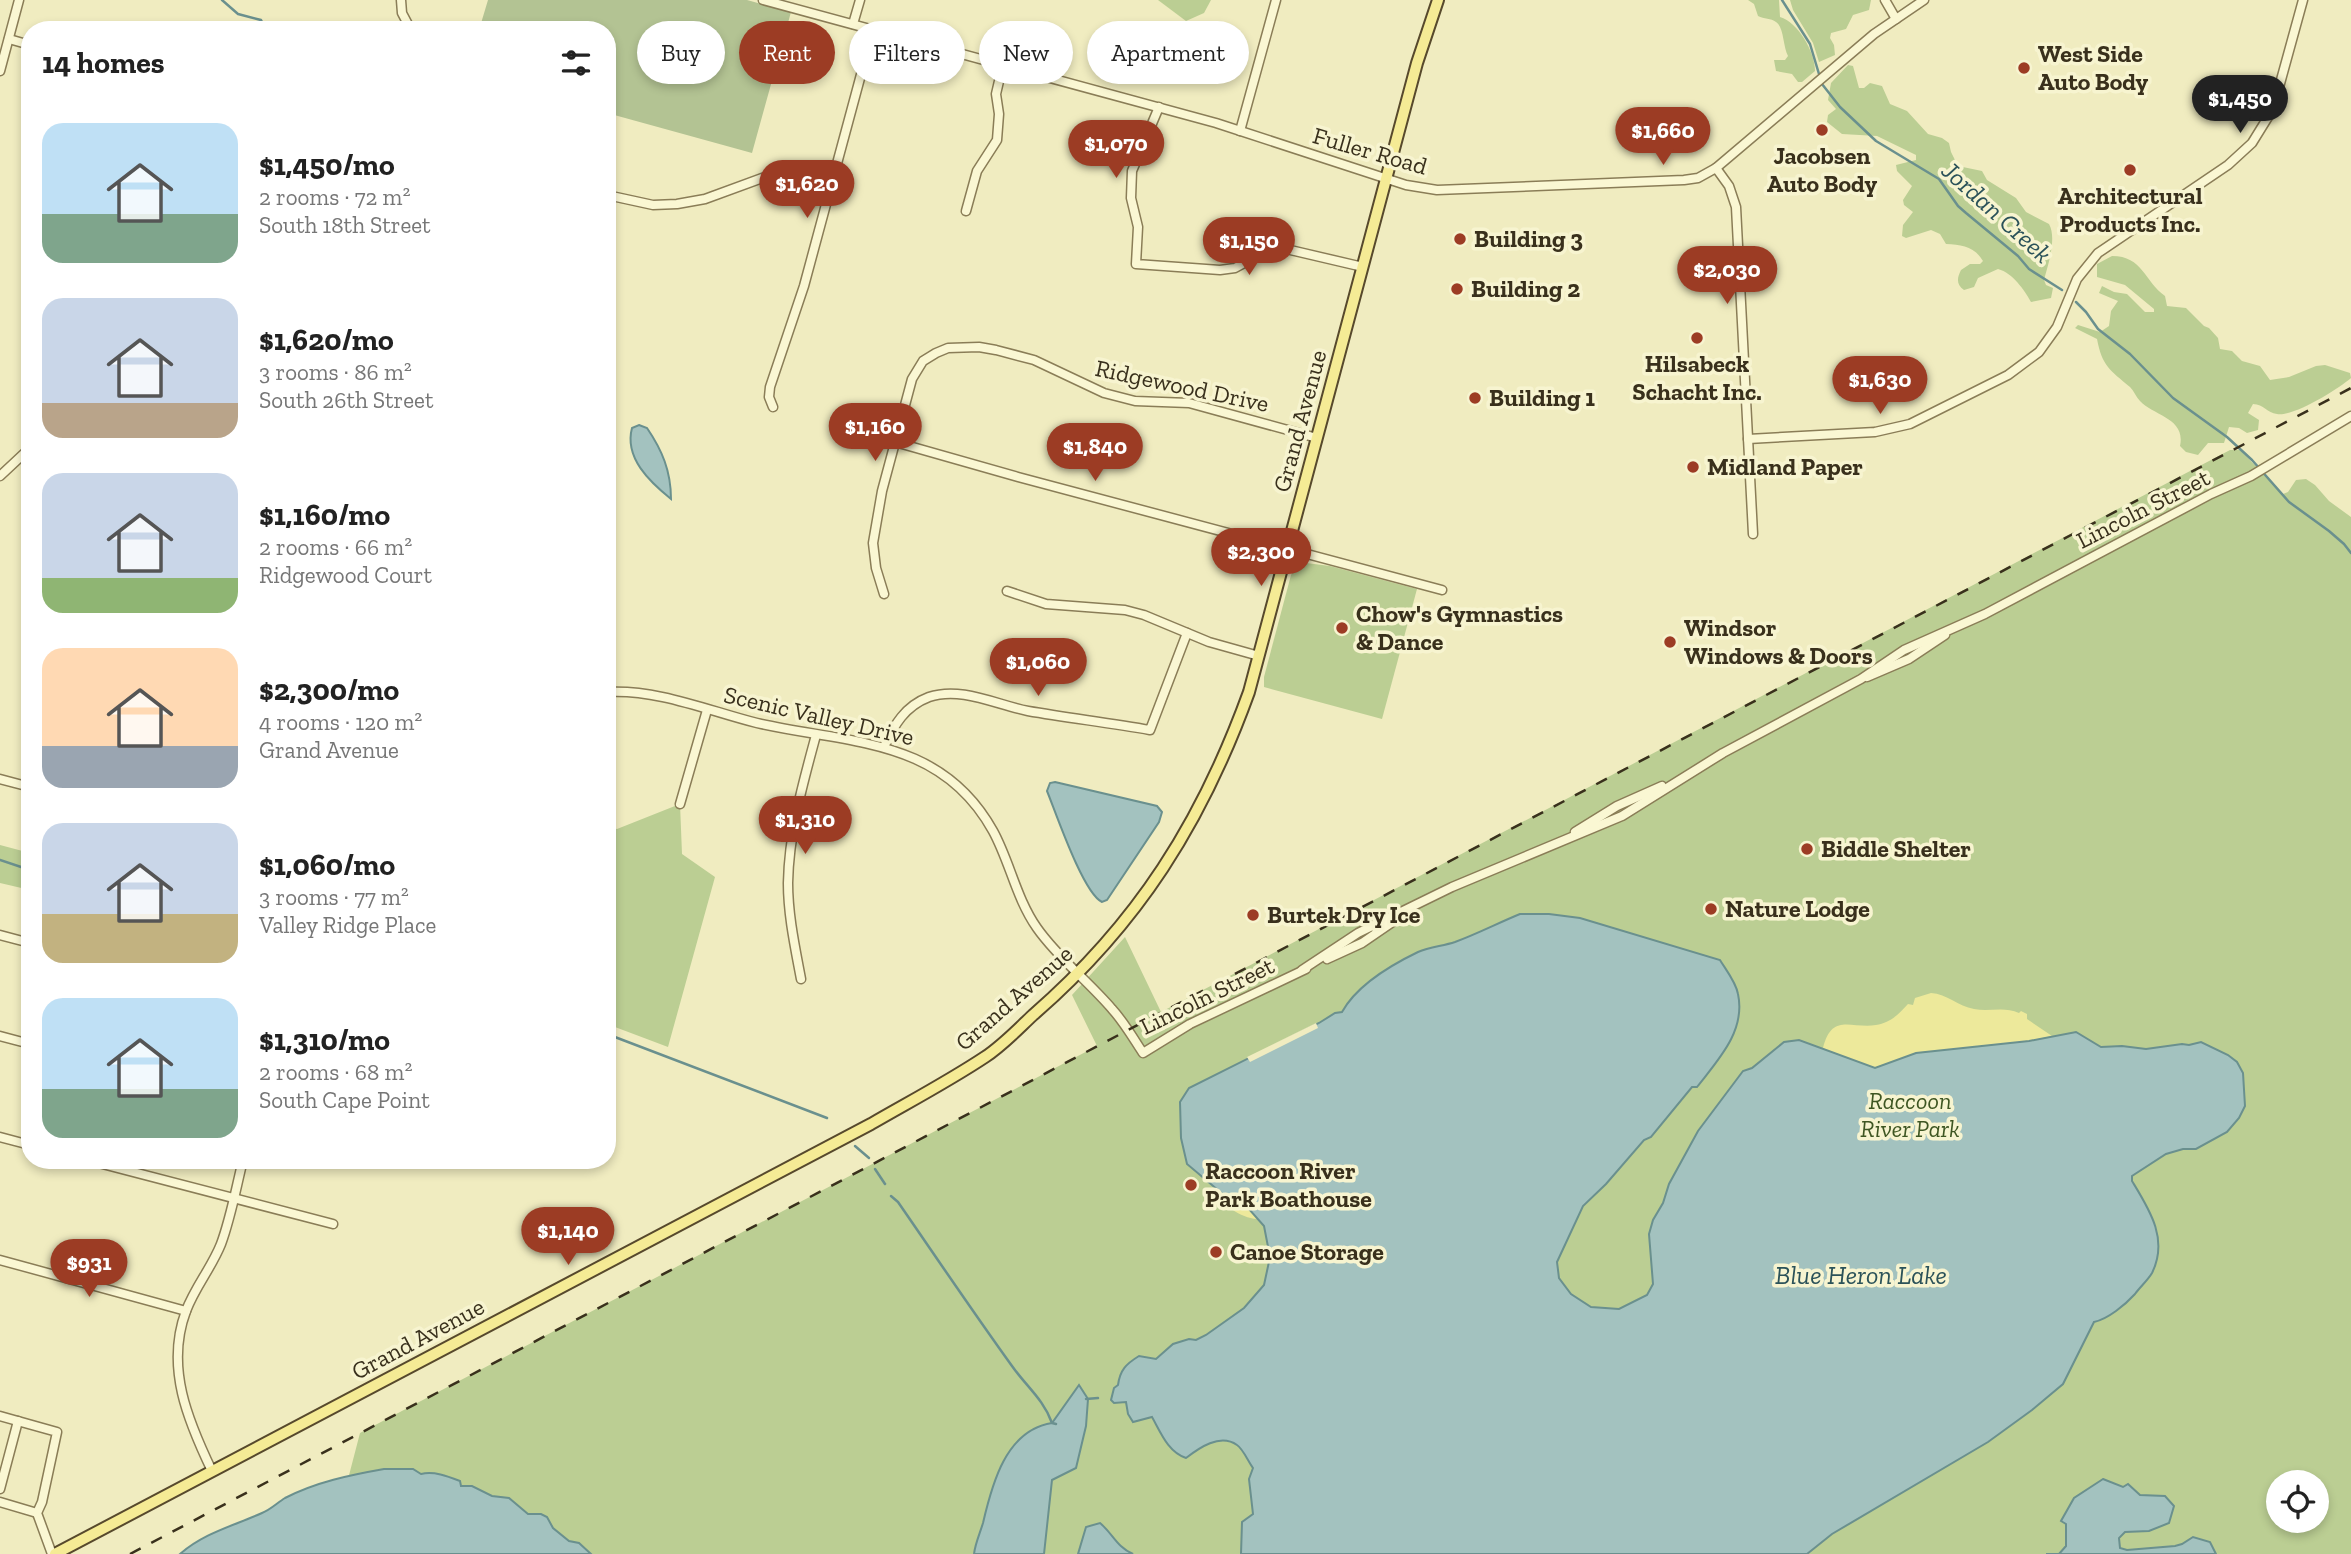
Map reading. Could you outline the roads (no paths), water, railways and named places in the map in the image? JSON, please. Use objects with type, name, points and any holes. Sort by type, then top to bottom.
[{"type":"main road","name":"Grand Avenue","points":[[53,1554],[846,1139],[987,1056],[1078,974],[1154,883],[1187,831],[1232,738],[1259,656],[1420,54],[1437,0]]},
{"type":"street","points":[[0,71],[19,0]]},
{"type":"street","points":[[401,0],[402,13],[406,21]]},
{"type":"street","name":"Fuller Road","points":[[763,0],[849,23]]},
{"type":"street","points":[[854,21],[860,0]]},
{"type":"street","points":[[1240,131],[1276,0]]},
{"type":"street","points":[[1885,0],[1896,19]]},
{"type":"street","name":"Fuller Road","points":[[1073,83],[1240,131],[1387,179],[1423,188],[1472,190],[1684,180],[1698,178],[1716,168],[1831,70],[1924,0]]},
{"type":"street","points":[[1748,439],[1893,429],[1927,417],[2008,375],[2039,352],[2063,315],[2073,287],[2091,260],[2106,246],[2228,166],[2252,143],[2273,109],[2303,0]]},
{"type":"street","points":[[9,39],[21,42]]},
{"type":"street","points":[[774,407],[769,397],[770,387],[804,286],[859,84]]},
{"type":"street","points":[[965,211],[977,172],[997,140],[998,84]]},
{"type":"street","points":[[1159,107],[1132,171],[1131,198],[1138,227],[1136,264],[1220,270],[1235,268],[1266,251],[1286,248],[1363,267]]},
{"type":"street","points":[[616,197],[653,205],[677,204],[705,199],[795,166],[814,166],[835,172]]},
{"type":"street","points":[[1716,168],[1729,186],[1736,207],[1753,534]]},
{"type":"street","name":"Ridgewood Drive","points":[[884,594],[873,555],[873,530],[895,443],[912,379],[923,361],[948,348],[979,347],[1034,360],[1104,393],[1135,401],[1189,403],[1317,438]]},
{"type":"street","name":"Lincoln Street","points":[[1078,974],[1113,1010],[1143,1053],[1190,1024],[1303,970],[1358,933],[1452,887],[1622,816],[1690,772],[1861,679],[1904,650],[1950,631],[2211,494],[2251,476],[2351,416]]},
{"type":"street","points":[[895,443],[1442,590]]},
{"type":"street","points":[[0,477],[21,457]]},
{"type":"street","points":[[1007,591],[1046,604],[1125,610],[1259,656]]},
{"type":"street","points":[[884,747],[895,725],[910,708],[928,698],[947,694],[1150,730],[1186,633]]},
{"type":"street","name":"Scenic Valley Drive","points":[[616,693],[649,695],[816,735],[884,747],[930,765],[972,799],[993,832],[1035,926],[1078,974]]},
{"type":"street","points":[[680,804],[707,710]]},
{"type":"street","points":[[801,979],[792,934],[788,881],[792,831],[816,735]]},
{"type":"street","points":[[0,779],[21,785]]},
{"type":"street","points":[[0,935],[21,941]]},
{"type":"street","points":[[0,1036],[21,1042]]},
{"type":"street","points":[[0,1138],[21,1143]]},
{"type":"street","points":[[136,1169],[233,1199],[333,1224]]},
{"type":"street","points":[[212,1471],[190,1426],[181,1396],[179,1357],[186,1311],[221,1244],[241,1169]]},
{"type":"street","points":[[0,1260],[186,1311]]},
{"type":"street","points":[[0,1416],[57,1432],[42,1502],[37,1513],[53,1554]]},
{"type":"street","points":[[0,1489],[18,1421]]},
{"type":"street","points":[[0,1502],[37,1513]]},
{"type":"water","points":[[639,425],[647,428],[661,453],[669,479],[671,499],[647,477],[635,459],[632,428]]},
{"type":"water","points":[[1050,783],[1157,806],[1162,812],[1159,822],[1107,900],[1102,902],[1095,896],[1071,851],[1047,791]]},
{"type":"water","name":"Blue Heron Lake","points":[[1520,914],[1580,918],[1720,960],[1738,994],[1738,1020],[1721,1055],[1697,1087],[1692,1087],[1651,1137],[1644,1140],[1583,1206],[1557,1262],[1559,1278],[1571,1294],[1591,1307],[1619,1309],[1647,1295],[1653,1284],[1649,1234],[1669,1184],[1698,1131],[1743,1071],[1752,1068],[1784,1042],[1799,1040],[1875,1068],[1916,1053],[2029,1041],[2076,1032],[2101,1047],[2146,1049],[2201,1042],[2237,1062],[2243,1073],[2245,1106],[2227,1132],[2196,1149],[2183,1149],[2166,1154],[2132,1176],[2132,1181],[2155,1225],[2158,1236],[2157,1260],[2150,1276],[2131,1298],[2110,1315],[2094,1322],[2063,1384],[1988,1442],[1832,1534],[1807,1554],[1241,1554],[1242,1522],[1253,1514],[1249,1479],[1253,1468],[1241,1449],[1230,1442],[1217,1441],[1203,1446],[1186,1458],[1170,1447],[1152,1417],[1133,1422],[1126,1402],[1114,1403],[1111,1400],[1122,1371],[1131,1362],[1139,1356],[1156,1359],[1173,1344],[1189,1339],[1196,1340],[1206,1335],[1244,1308],[1264,1285],[1270,1257],[1264,1226],[1249,1209],[1225,1196],[1187,1164],[1181,1138],[1180,1102],[1189,1088],[1335,1013],[1342,1012],[1356,993],[1397,963],[1418,952],[1455,942]]},
{"type":"water","points":[[1079,1385],[1088,1399],[1086,1426],[1076,1468],[1052,1480],[1044,1554],[974,1554],[991,1492],[1012,1447],[1036,1428],[1052,1423]]},
{"type":"water","points":[[384,1469],[413,1469],[421,1474],[440,1474],[460,1481],[461,1486],[472,1486],[492,1496],[509,1498],[528,1514],[547,1517],[553,1528],[569,1541],[579,1543],[591,1554],[180,1554],[209,1535],[265,1512],[297,1492],[333,1480]]},
{"type":"water","points":[[2103,1479],[2123,1487],[2128,1484],[2140,1495],[2165,1496],[2174,1506],[2169,1523],[2149,1531],[2125,1532],[2119,1538],[2120,1548],[2127,1550],[2175,1546],[2193,1537],[2210,1542],[2216,1554],[2059,1554],[2066,1546],[2066,1524],[2061,1521],[2074,1498]]},
{"type":"water","points":[[1100,1523],[1133,1554],[1078,1554],[1086,1527]]},
{"type":"waterway","points":[[222,0],[238,14],[262,21]]},
{"type":"waterway","name":"Jordan Creek","points":[[1782,0],[1810,44],[1822,84],[1840,107],[1876,141],[1939,179],[1958,206],[2018,256],[2029,269],[2062,290]]},
{"type":"waterway","name":"Jordan Creek","points":[[2076,302],[2098,329],[2130,354],[2173,398],[2227,437],[2252,460],[2289,502],[2329,531],[2351,553]]},
{"type":"waterway","points":[[0,860],[21,867]]},
{"type":"waterway","points":[[616,1037],[827,1118]]},
{"type":"waterway","points":[[855,1146],[869,1158]]},
{"type":"waterway","points":[[875,1169],[885,1184]]},
{"type":"waterway","points":[[891,1196],[898,1202],[1012,1366],[1040,1400],[1052,1423],[1056,1424]]},
{"type":"waterway","points":[[1086,1399],[1098,1398]]},
{"type":"railway","points":[[130,1554],[2351,388]]},
{"type":"place","name":"West Side Auto Body","points":[[2024,68]]},
{"type":"place","name":"Jacobsen Auto Body","points":[[1822,130]]},
{"type":"place","name":"Architectural Products Inc.","points":[[2130,170]]},
{"type":"place","name":"Building 3","points":[[1460,239]]},
{"type":"place","name":"Building 2","points":[[1457,289]]},
{"type":"place","name":"Hilsabeck Schacht Inc.","points":[[1697,338]]},
{"type":"place","name":"Building 1","points":[[1475,398]]},
{"type":"place","name":"Midland Paper","points":[[1693,467]]},
{"type":"place","name":"Chow's Gymnastics & Dance","points":[[1342,628]]},
{"type":"place","name":"Windsor Windows & Doors","points":[[1670,642]]},
{"type":"place","name":"Biddle Shelter","points":[[1807,849]]},
{"type":"place","name":"Nature Lodge","points":[[1711,909]]},
{"type":"place","name":"Burtek Dry Ice","points":[[1253,915]]},
{"type":"place","name":"Raccoon River Park Boathouse","points":[[1191,1185]]},
{"type":"place","name":"Canoe Storage","points":[[1216,1252]]},
{"type":"park label","name":"Raccoon River Park","points":[[1910,1115]]}]
